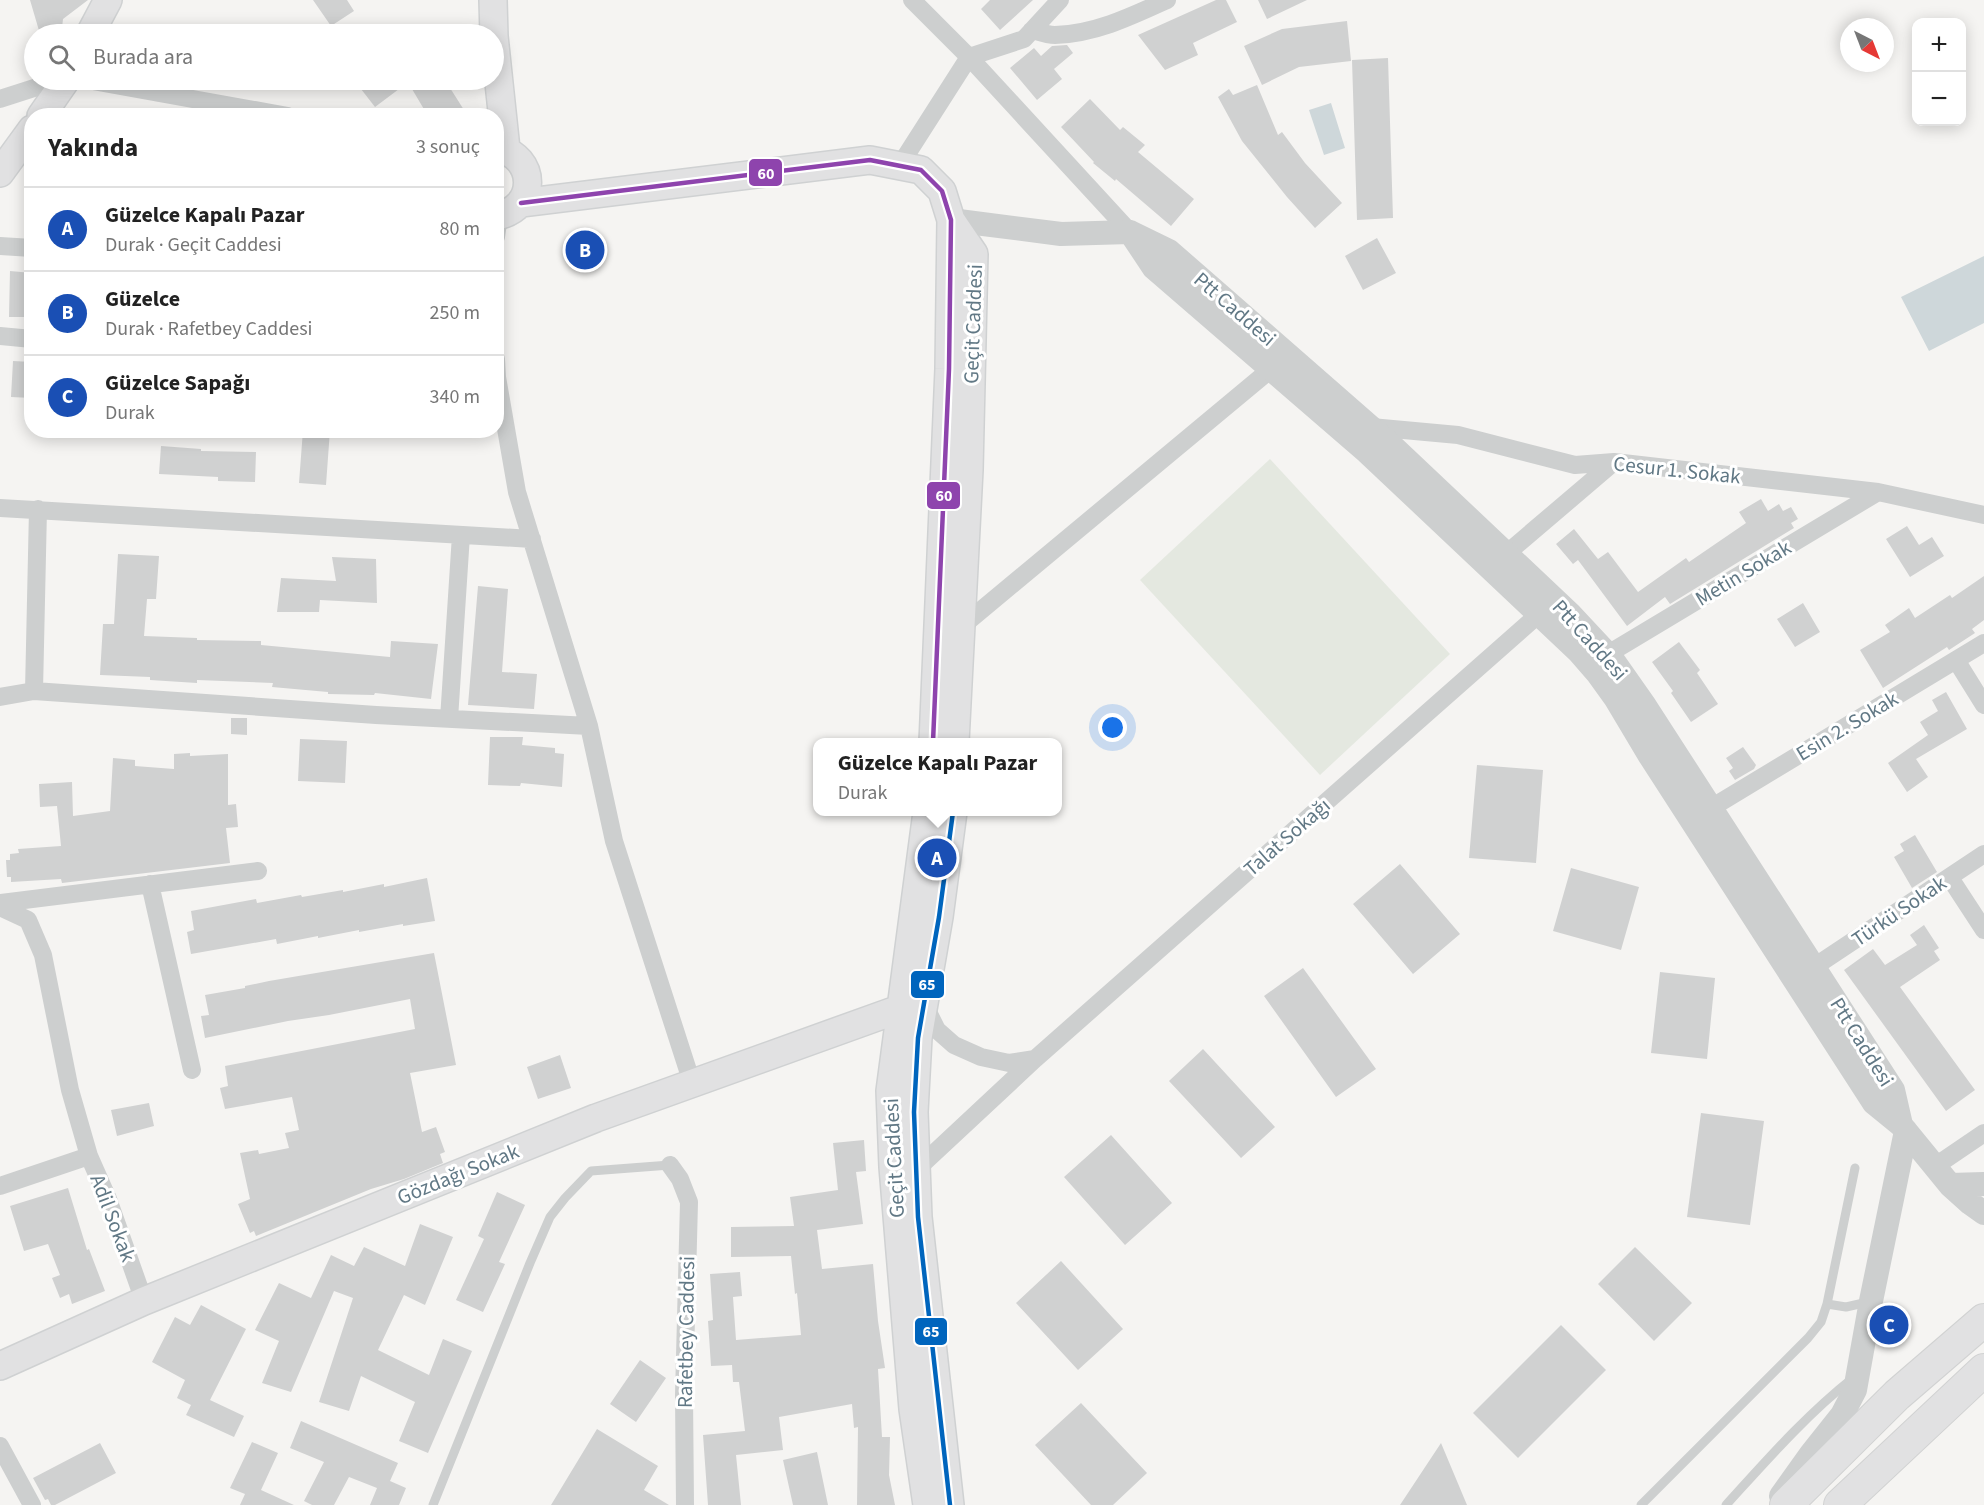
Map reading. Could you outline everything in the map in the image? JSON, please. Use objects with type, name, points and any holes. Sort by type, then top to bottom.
[{"type":"highway","points":[[1786,1505],[1898,1395],[1984,1320]]},
{"type":"highway","points":[[1840,1505],[1984,1370]]},
{"type":"main road","points":[[95,24],[108,0]]},
{"type":"main road","points":[[493,0],[494,24]]},
{"type":"main road","points":[[47,108],[59,90]]},
{"type":"main road","points":[[501,90],[503,108]]},
{"type":"main road","points":[[504,115],[509,155],[528,185],[504,217]]},
{"type":"main road","points":[[0,173],[24,140]]},
{"type":"main road","points":[[509,155],[565,197]]},
{"type":"main road","points":[[504,218],[565,197],[870,160],[921,170],[942,191],[951,220]]},
{"type":"main road","name":"Geçit Caddesi","points":[[951,220],[974,254],[969,470],[956,738]]},
{"type":"main road","name":"Geçit Caddesi","points":[[933,738],[949,381],[951,220]]},
{"type":"main road","name":"Geçit Caddesi","points":[[927,816],[913,1006],[918,1038],[914,1112],[919,1228],[950,1505]]},
{"type":"main road","name":"Geçit Caddesi","points":[[927,1505],[913,1409],[893,1167],[890,1091],[940,907],[952,816]]},
{"type":"main road","name":"Gözdağı Sokak","points":[[0,1366],[144,1301],[596,1118],[913,1006]]},
{"type":"street","name":"Ptt Caddesi","points":[[912,0],[969,57],[1130,232],[1154,268],[1367,452],[1578,651],[1616,699],[1650,756],[1874,1103],[1903,1128]]},
{"type":"street","points":[[1032,30],[1055,35],[1091,30],[1135,15],[1167,0]]},
{"type":"street","points":[[900,165],[969,57],[1024,39],[1056,2]]},
{"type":"street","points":[[0,99],[28,90]]},
{"type":"street","points":[[143,90],[243,108]]},
{"type":"street","points":[[951,220],[1060,234],[1130,232]]},
{"type":"street","name":"Ptt Caddesi","points":[[1130,232],[1169,251],[1371,427],[1578,622],[1608,654],[1645,706],[1893,1090],[1903,1128]]},
{"type":"street","points":[[0,246],[24,248]]},
{"type":"street","points":[[0,336],[24,338]]},
{"type":"street","points":[[961,627],[1272,369]]},
{"type":"street","points":[[504,415],[518,492],[589,726],[614,841],[692,1083]]},
{"type":"street","name":"Cesur 1. Sokak","points":[[1371,427],[1458,435],[1575,465],[1614,462],[1878,492],[1984,514]]},
{"type":"street","points":[[1506,554],[1614,462]]},
{"type":"street","name":"Metin Sokak","points":[[1608,654],[1878,492]]},
{"type":"street","points":[[0,508],[532,539]]},
{"type":"street","points":[[34,691],[38,509]]},
{"type":"street","points":[[449,719],[461,535]]},
{"type":"street","name":"Talat Sokağı","points":[[916,1170],[1035,1059],[1539,614]]},
{"type":"street","name":"Esin 2. Sokak","points":[[1711,808],[1984,644]]},
{"type":"street","points":[[1956,660],[1984,705]]},
{"type":"street","points":[[0,697],[34,691],[449,719],[589,726]]},
{"type":"street","name":"Türkü Sokak","points":[[1814,967],[1984,854]]},
{"type":"street","points":[[0,905],[258,871]]},
{"type":"street","points":[[1950,878],[1984,930]]},
{"type":"street","points":[[150,884],[192,1070]]},
{"type":"street","points":[[0,905],[28,920],[43,955],[70,1090],[89,1156]]},
{"type":"street","points":[[913,1006],[954,1045],[981,1057],[1009,1063],[1035,1059]]},
{"type":"street","points":[[1903,1128],[1942,1176],[1984,1213]]},
{"type":"street","points":[[1774,1505],[1842,1415],[1855,1390],[1903,1128]]},
{"type":"street","points":[[1942,1176],[1984,1133]]},
{"type":"street","name":"Adil Sokak","points":[[0,1186],[89,1156],[108,1199],[144,1301]]},
{"type":"street","name":"Rafetbey Caddesi","points":[[670,1165],[680,1179],[689,1202],[684,1395],[685,1505]]},
{"type":"street","points":[[1942,1176],[1984,1184]]},
{"type":"street","points":[[0,1446],[32,1505]]},
{"type":"lane","points":[[433,1505],[550,1217],[591,1171],[670,1165]]},
{"type":"lane","points":[[1641,1505],[1808,1338],[1821,1322],[1827,1304],[1855,1168]]},
{"type":"lane","points":[[1827,1304],[1846,1307],[1871,1301]]},
{"type":"lane","points":[[1726,1505],[1838,1389],[1859,1373]]},
{"type":"shaded area","points":[[1331,103],[1345,148],[1324,155],[1309,110]]},
{"type":"shaded area","points":[[1984,256],[1984,323],[1929,351],[1901,297]]},
{"type":"shaded area","points":[[1270,459],[1450,654],[1320,775],[1140,580]]},
{"type":"building","points":[[30,0],[88,0],[63,19],[62,24],[37,24]]},
{"type":"building","points":[[313,0],[347,0],[354,11],[334,24],[330,24]]},
{"type":"building","points":[[990,0],[1033,0],[1000,30],[981,9]]},
{"type":"building","points":[[1216,0],[1226,0],[1237,22],[1193,43],[1198,55],[1165,70],[1138,35]]},
{"type":"building","points":[[1258,0],[1307,0],[1267,19]]},
{"type":"building","points":[[1347,21],[1351,61],[1299,67],[1262,85],[1244,46],[1282,29]]},
{"type":"building","points":[[1067,45],[1073,53],[1054,69],[1062,79],[1037,100],[1010,68],[1034,48],[1041,56],[1052,46]]},
{"type":"building","points":[[1388,58],[1393,218],[1357,220],[1352,60]]},
{"type":"building","points":[[1257,85],[1278,135],[1282,132],[1305,163],[1342,203],[1315,228],[1242,141],[1218,97],[1229,89],[1233,95]]},
{"type":"building","points":[[362,90],[398,90],[375,107]]},
{"type":"building","points":[[413,90],[451,90],[463,108],[423,108]]},
{"type":"building","points":[[1090,99],[1120,130],[1123,127],[1145,145],[1138,152],[1194,199],[1171,226],[1116,179],[1115,181],[1093,163],[1061,127]]},
{"type":"building","points":[[1377,238],[1396,273],[1363,290],[1345,256]]},
{"type":"building","points":[[10,271],[24,272],[24,317],[9,317]]},
{"type":"building","points":[[13,361],[24,362],[24,398],[11,397]]},
{"type":"building","points":[[302,438],[329,438],[326,485],[299,483]]},
{"type":"building","points":[[161,446],[201,449],[201,451],[256,452],[255,482],[218,481],[218,477],[159,474]]},
{"type":"building","points":[[1761,499],[1768,511],[1779,504],[1783,511],[1791,507],[1798,519],[1791,523],[1794,528],[1670,604],[1665,597],[1627,626],[1578,560],[1573,564],[1556,544],[1574,529],[1598,559],[1608,552],[1638,592],[1686,558],[1689,562],[1746,523],[1739,512]]},
{"type":"building","points":[[1907,526],[1919,545],[1932,537],[1944,556],[1910,577],[1886,539]]},
{"type":"building","points":[[118,554],[159,556],[156,599],[147,599],[144,636],[261,641],[261,645],[390,657],[391,641],[438,644],[431,699],[375,693],[374,695],[328,694],[328,692],[272,687],[273,683],[197,680],[197,683],[150,680],[150,677],[100,675],[103,624],[114,624]]},
{"type":"building","points":[[332,557],[376,559],[377,603],[320,600],[319,612],[277,612],[281,578],[336,581]]},
{"type":"building","points":[[1984,576],[1984,620],[1972,629],[1975,633],[1949,650],[1947,647],[1883,688],[1860,650],[1890,632],[1885,625],[1909,608],[1915,618],[1950,595],[1952,598]]},
{"type":"building","points":[[478,586],[508,589],[502,672],[537,674],[534,709],[468,705]]},
{"type":"building","points":[[1803,603],[1820,632],[1795,647],[1777,619]]},
{"type":"building","points":[[1679,642],[1700,670],[1697,673],[1718,704],[1691,722],[1671,693],[1673,691],[1652,662]]},
{"type":"building","points":[[1946,692],[1967,729],[1916,759],[1928,777],[1907,792],[1888,763],[1928,735],[1920,722],[1938,711],[1932,700]]},
{"type":"building","points":[[231,718],[247,718],[247,735],[231,734]]},
{"type":"building","points":[[490,737],[523,737],[522,745],[555,748],[555,753],[564,754],[562,787],[521,783],[520,786],[488,785]]},
{"type":"building","points":[[300,739],[347,741],[345,783],[298,781]]},
{"type":"building","points":[[1743,747],[1756,765],[1754,769],[1735,780],[1729,771],[1733,768],[1726,758]]},
{"type":"building","points":[[190,753],[190,756],[228,754],[228,805],[236,804],[238,827],[226,828],[230,863],[62,883],[61,879],[11,882],[11,877],[7,877],[6,860],[10,860],[10,854],[19,853],[18,849],[61,846],[57,806],[40,807],[39,784],[72,782],[73,816],[110,811],[113,758],[135,760],[135,766],[174,769],[174,754]]},
{"type":"building","points":[[1477,765],[1543,770],[1536,863],[1469,858]]},
{"type":"building","points":[[1915,835],[1937,872],[1912,888],[1894,857],[1904,851],[1900,844]]},
{"type":"building","points":[[1400,864],[1460,934],[1413,974],[1353,904]]},
{"type":"building","points":[[1571,868],[1639,887],[1621,950],[1553,931]]},
{"type":"building","points":[[427,878],[435,921],[359,932],[359,930],[277,944],[276,939],[191,954],[187,932],[194,930],[191,911],[256,899],[257,903],[301,895],[302,897],[343,890],[343,892],[384,884],[384,887]]},
{"type":"building","points":[[1924,925],[1939,948],[1934,951],[1940,960],[1900,987],[1975,1090],[1946,1111],[1844,970],[1873,949],[1885,965],[1917,945],[1910,935]]},
{"type":"building","points":[[434,953],[456,1065],[410,1073],[422,1132],[436,1127],[445,1152],[440,1154],[443,1163],[404,1179],[371,1189],[256,1236],[254,1231],[250,1233],[238,1204],[250,1199],[240,1153],[258,1150],[259,1154],[289,1148],[285,1133],[299,1130],[292,1097],[225,1109],[220,1088],[228,1086],[225,1066],[415,1029],[410,999],[205,1038],[201,1016],[209,1015],[205,995],[269,981]]},
{"type":"building","points":[[1303,968],[1376,1069],[1336,1097],[1264,996]]},
{"type":"building","points":[[1660,972],[1715,978],[1707,1059],[1651,1053]]},
{"type":"building","points":[[1203,1049],[1275,1127],[1241,1158],[1169,1081]]},
{"type":"building","points":[[560,1055],[571,1088],[538,1099],[527,1067]]},
{"type":"building","points":[[149,1103],[154,1126],[117,1136],[111,1110]]},
{"type":"building","points":[[1701,1113],[1764,1121],[1750,1225],[1687,1217]]},
{"type":"building","points":[[1111,1135],[1172,1203],[1125,1245],[1064,1177]]},
{"type":"building","points":[[864,1140],[866,1171],[856,1172],[863,1224],[817,1230],[822,1269],[873,1264],[885,1368],[878,1369],[882,1437],[890,1437],[889,1475],[895,1505],[857,1505],[858,1427],[854,1428],[852,1404],[779,1417],[783,1450],[736,1455],[741,1505],[708,1505],[703,1435],[745,1431],[739,1382],[733,1382],[732,1365],[711,1366],[708,1321],[713,1320],[710,1274],[740,1272],[742,1296],[733,1297],[736,1340],[801,1335],[791,1256],[731,1257],[731,1227],[794,1226],[790,1197],[838,1190],[833,1143]]},
{"type":"building","points":[[68,1188],[87,1250],[89,1249],[105,1291],[72,1304],[69,1294],[60,1298],[52,1278],[60,1275],[48,1244],[24,1251],[10,1206]]},
{"type":"building","points":[[497,1192],[525,1205],[499,1262],[505,1264],[483,1312],[456,1300],[484,1239],[478,1236]]},
{"type":"building","points":[[420,1224],[453,1237],[425,1305],[404,1295],[378,1350],[429,1375],[443,1339],[472,1351],[428,1453],[399,1441],[415,1402],[361,1376],[349,1411],[319,1402],[353,1298],[334,1291],[291,1392],[262,1383],[279,1341],[255,1330],[279,1283],[311,1298],[331,1255],[354,1266],[364,1247],[405,1266]]},
{"type":"building","points":[[1635,1247],[1692,1303],[1654,1341],[1598,1284]]},
{"type":"building","points":[[1061,1261],[1123,1329],[1078,1370],[1016,1303]]},
{"type":"building","points":[[201,1305],[246,1329],[210,1400],[244,1416],[234,1437],[186,1415],[191,1405],[177,1398],[185,1380],[152,1362],[175,1317],[190,1325]]},
{"type":"building","points":[[1561,1325],[1606,1370],[1518,1458],[1473,1413]]},
{"type":"building","points":[[640,1360],[666,1378],[636,1422],[610,1404]]},
{"type":"building","points":[[1081,1403],[1147,1473],[1113,1505],[1091,1505],[1035,1445]]},
{"type":"building","points":[[301,1421],[398,1463],[390,1481],[406,1488],[399,1505],[370,1505],[377,1488],[349,1477],[334,1505],[312,1505],[304,1501],[324,1462],[290,1448]]},
{"type":"building","points":[[597,1429],[658,1466],[644,1490],[669,1505],[551,1505]]},
{"type":"building","points":[[252,1442],[278,1453],[261,1490],[294,1505],[240,1505],[245,1494],[230,1488]]},
{"type":"building","points":[[100,1443],[116,1473],[55,1505],[51,1505],[48,1499],[45,1500],[33,1478]]},
{"type":"building","points":[[1441,1443],[1467,1505],[1400,1505]]},
{"type":"building","points":[[817,1452],[828,1505],[793,1505],[783,1460]]},
{"type":"transit line","name":"60","points":[[521,203],[870,160],[921,170],[942,191],[951,220],[949,369],[933,738]]},
{"type":"transit line","name":"65","points":[[950,1505],[918,1217],[914,1112],[918,1038],[939,917],[952,816]]},
{"type":"place","name":"Güzelce","points":[[585,250]]},
{"type":"place","name":"Güzelce Kapalı Pazar","points":[[937,858]]},
{"type":"place","name":"Güzelce Sapağı","points":[[1889,1325]]}]
